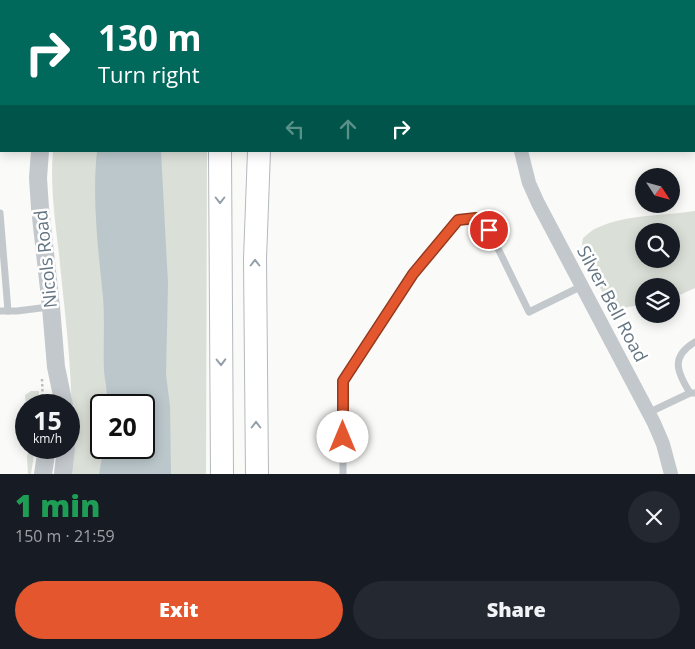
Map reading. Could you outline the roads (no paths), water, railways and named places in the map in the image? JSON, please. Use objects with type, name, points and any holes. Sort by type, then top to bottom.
[{"type":"highway","points":[[220,152],[222,474]]},
{"type":"highway","points":[[257,474],[255,259],[260,152]]},
{"type":"street","name":"Nicols Road","points":[[40,152],[38,178],[56,367]]},
{"type":"street","name":"Silver Bell Road","points":[[521,152],[529,183],[538,204],[648,413],[663,444],[671,474]]},
{"type":"street","points":[[53,394],[56,367]]},
{"type":"street","points":[[56,367],[62,394]]},
{"type":"street","points":[[43,474],[45,459]]},
{"type":"street","points":[[63,474],[65,459]]},
{"type":"lane","points":[[0,213],[4,311],[51,306]]},
{"type":"lane","points":[[343,474],[343,381],[413,274],[458,220],[476,218],[489,230],[529,312],[582,286]]},
{"type":"lane","points":[[648,413],[692,393],[682,380],[678,370],[679,358],[685,348],[695,342]]}]
